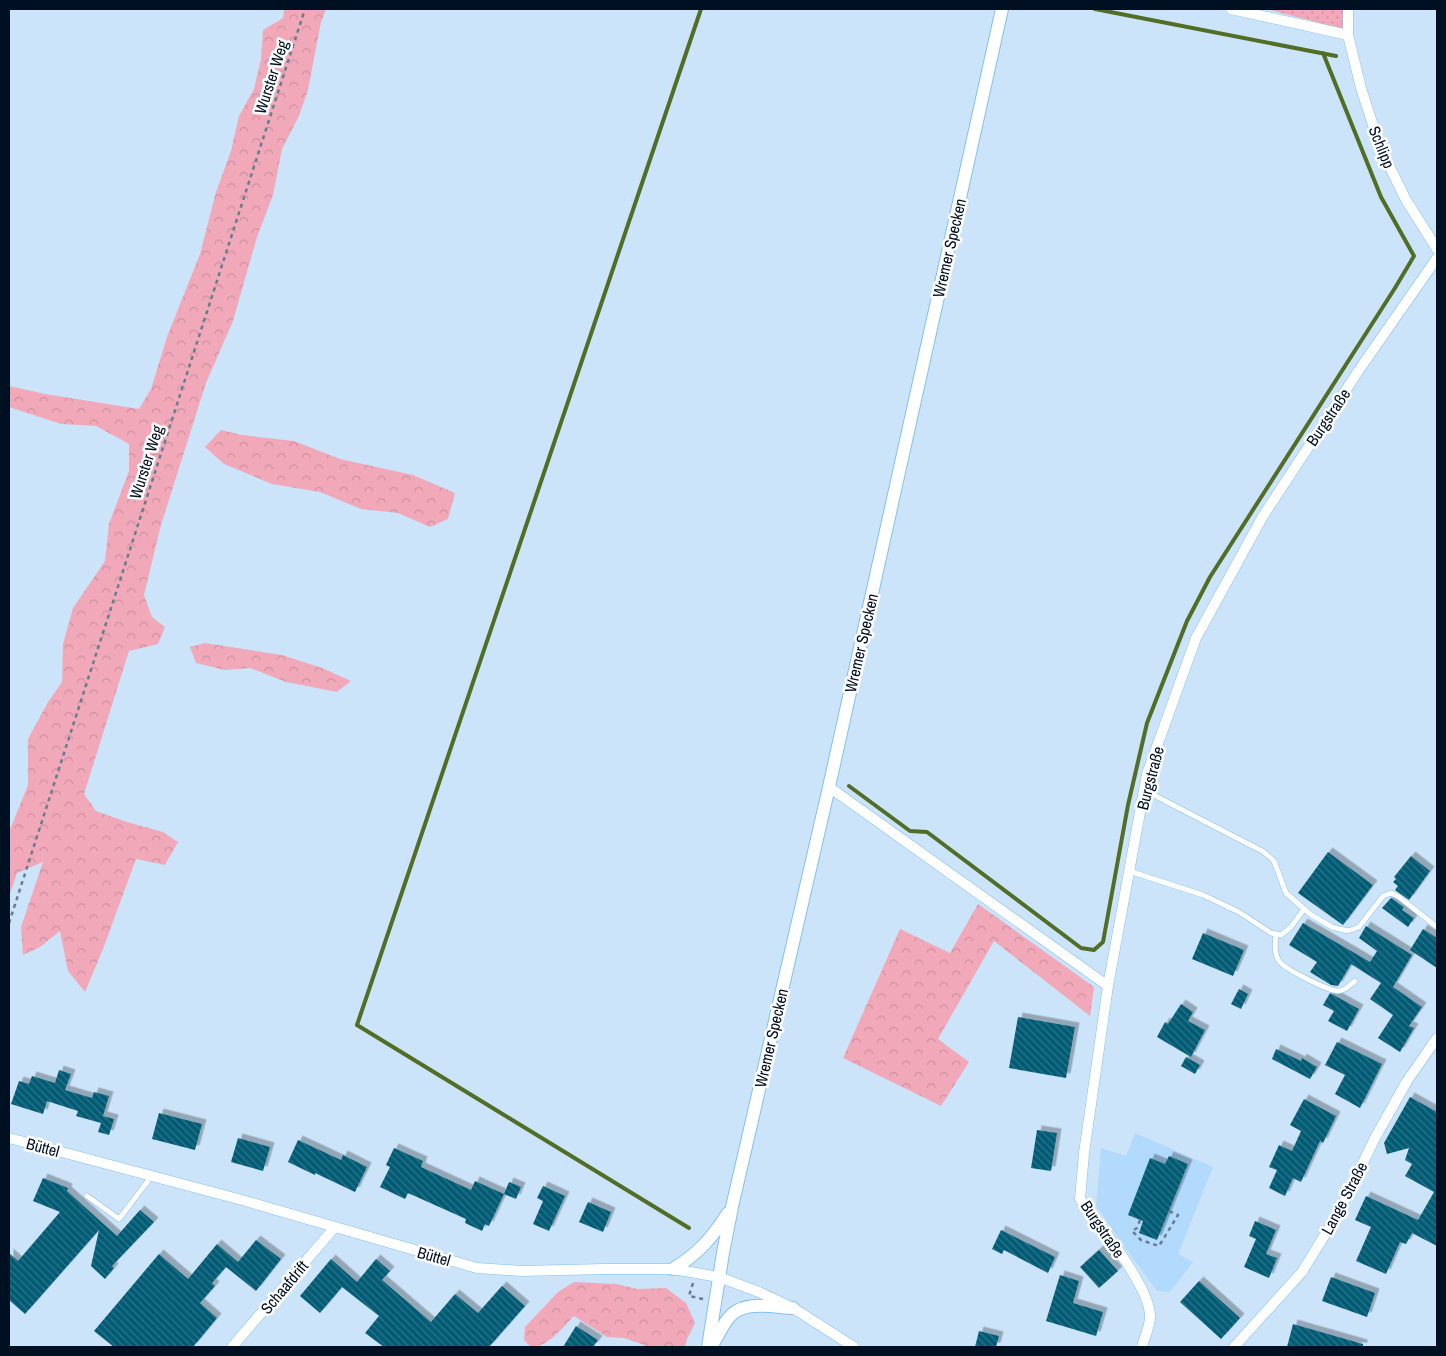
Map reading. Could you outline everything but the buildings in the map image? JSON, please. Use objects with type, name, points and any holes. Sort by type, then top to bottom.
[{"type":"street","name":"Wremer Specken","points":[[710,1347],[719,1277],[732,1207],[829,787],[1002,9]]},
{"type":"street","points":[[1231,9],[1348,35]]},
{"type":"street","name":"Schlipp","points":[[1348,9],[1348,35],[1361,88],[1380,147],[1406,200],[1437,249]]},
{"type":"street","name":"Burgstraße","points":[[1143,1347],[1150,1318],[1145,1293],[1112,1242],[1080,1200],[1084,1153],[1108,986],[1147,774],[1196,638],[1263,516],[1359,370],[1437,258]]},
{"type":"street","points":[[829,787],[1108,986]]},
{"type":"street","name":"Lange Straße","points":[[1234,1347],[1302,1272],[1340,1210],[1375,1138],[1407,1082],[1437,1038]]},
{"type":"street","name":"Büttel","points":[[9,1138],[242,1200],[476,1268],[522,1271],[673,1269],[719,1277],[759,1292],[793,1308],[854,1347]]},
{"type":"street","points":[[673,1269],[690,1259],[701,1249],[717,1231],[732,1207]]},
{"type":"street","name":"Schaafdrift","points":[[232,1347],[335,1227]]},
{"type":"street","points":[[710,1347],[728,1318],[738,1309],[749,1306],[793,1308]]},
{"type":"lane","points":[[1144,790],[1264,852],[1274,861],[1286,893],[1304,909],[1332,927],[1348,930],[1359,927],[1383,896],[1391,893],[1437,927]]},
{"type":"lane","points":[[1129,872],[1165,881],[1203,895],[1238,912],[1271,933],[1281,935],[1291,927],[1304,909]]},
{"type":"lane","points":[[1276,934],[1275,950],[1279,962],[1326,988],[1339,992],[1355,982]]},
{"type":"lane","points":[[87,1196],[119,1219],[151,1176]]},
{"type":"path","name":"Wurster Weg","points":[[9,923],[305,9]]},
{"type":"path","points":[[1140,1220],[1137,1228],[1132,1231],[1141,1240],[1159,1246],[1178,1214],[1169,1211]]},
{"type":"shaded area","points":[[1135,1133],[1213,1167],[1178,1254],[1193,1262],[1170,1292],[1157,1291],[1096,1206],[1101,1148],[1126,1156]]},
{"type":"green space","points":[[284,9],[326,9],[321,22],[308,90],[299,116],[282,149],[273,195],[257,237],[233,321],[206,383],[161,525],[144,595],[152,617],[165,627],[158,644],[129,651],[84,794],[96,811],[163,832],[178,842],[165,865],[136,859],[85,992],[68,971],[60,931],[40,947],[23,955],[21,927],[43,862],[17,873],[9,897],[9,832],[28,785],[28,739],[48,702],[62,682],[63,644],[73,608],[105,561],[109,524],[129,471],[129,444],[96,426],[61,424],[9,407],[9,386],[45,394],[139,409],[151,389],[167,337],[200,254],[216,192],[231,151],[239,116],[254,89],[261,59],[263,30],[283,18]]},
{"type":"green space","points":[[1266,9],[1343,9],[1343,29]]},
{"type":"green space","points":[[221,430],[242,435],[294,441],[340,459],[413,475],[455,493],[448,519],[430,527],[398,513],[361,509],[320,492],[272,484],[224,464],[205,447]]},
{"type":"green space","points":[[205,643],[282,655],[322,668],[351,681],[337,692],[286,682],[250,668],[225,670],[196,663],[190,647]]},
{"type":"green space","points":[[978,904],[1094,987],[1090,1016],[994,941],[938,1039],[969,1062],[941,1106],[843,1058],[900,929],[950,953]]},
{"type":"green space","points":[[574,1282],[617,1284],[637,1289],[666,1288],[686,1303],[695,1323],[685,1347],[646,1347],[624,1338],[607,1337],[574,1316],[549,1341],[531,1347],[524,1340],[525,1327],[558,1292]]},
{"type":"waterway","points":[[689,1228],[357,1025],[701,9]]},
{"type":"waterway","points":[[1095,9],[1336,56]]},
{"type":"waterway","points":[[849,786],[910,831],[927,832],[1081,948],[1094,950],[1103,942],[1128,805],[1147,723],[1187,621],[1210,577],[1414,256],[1381,197],[1323,53]]}]
